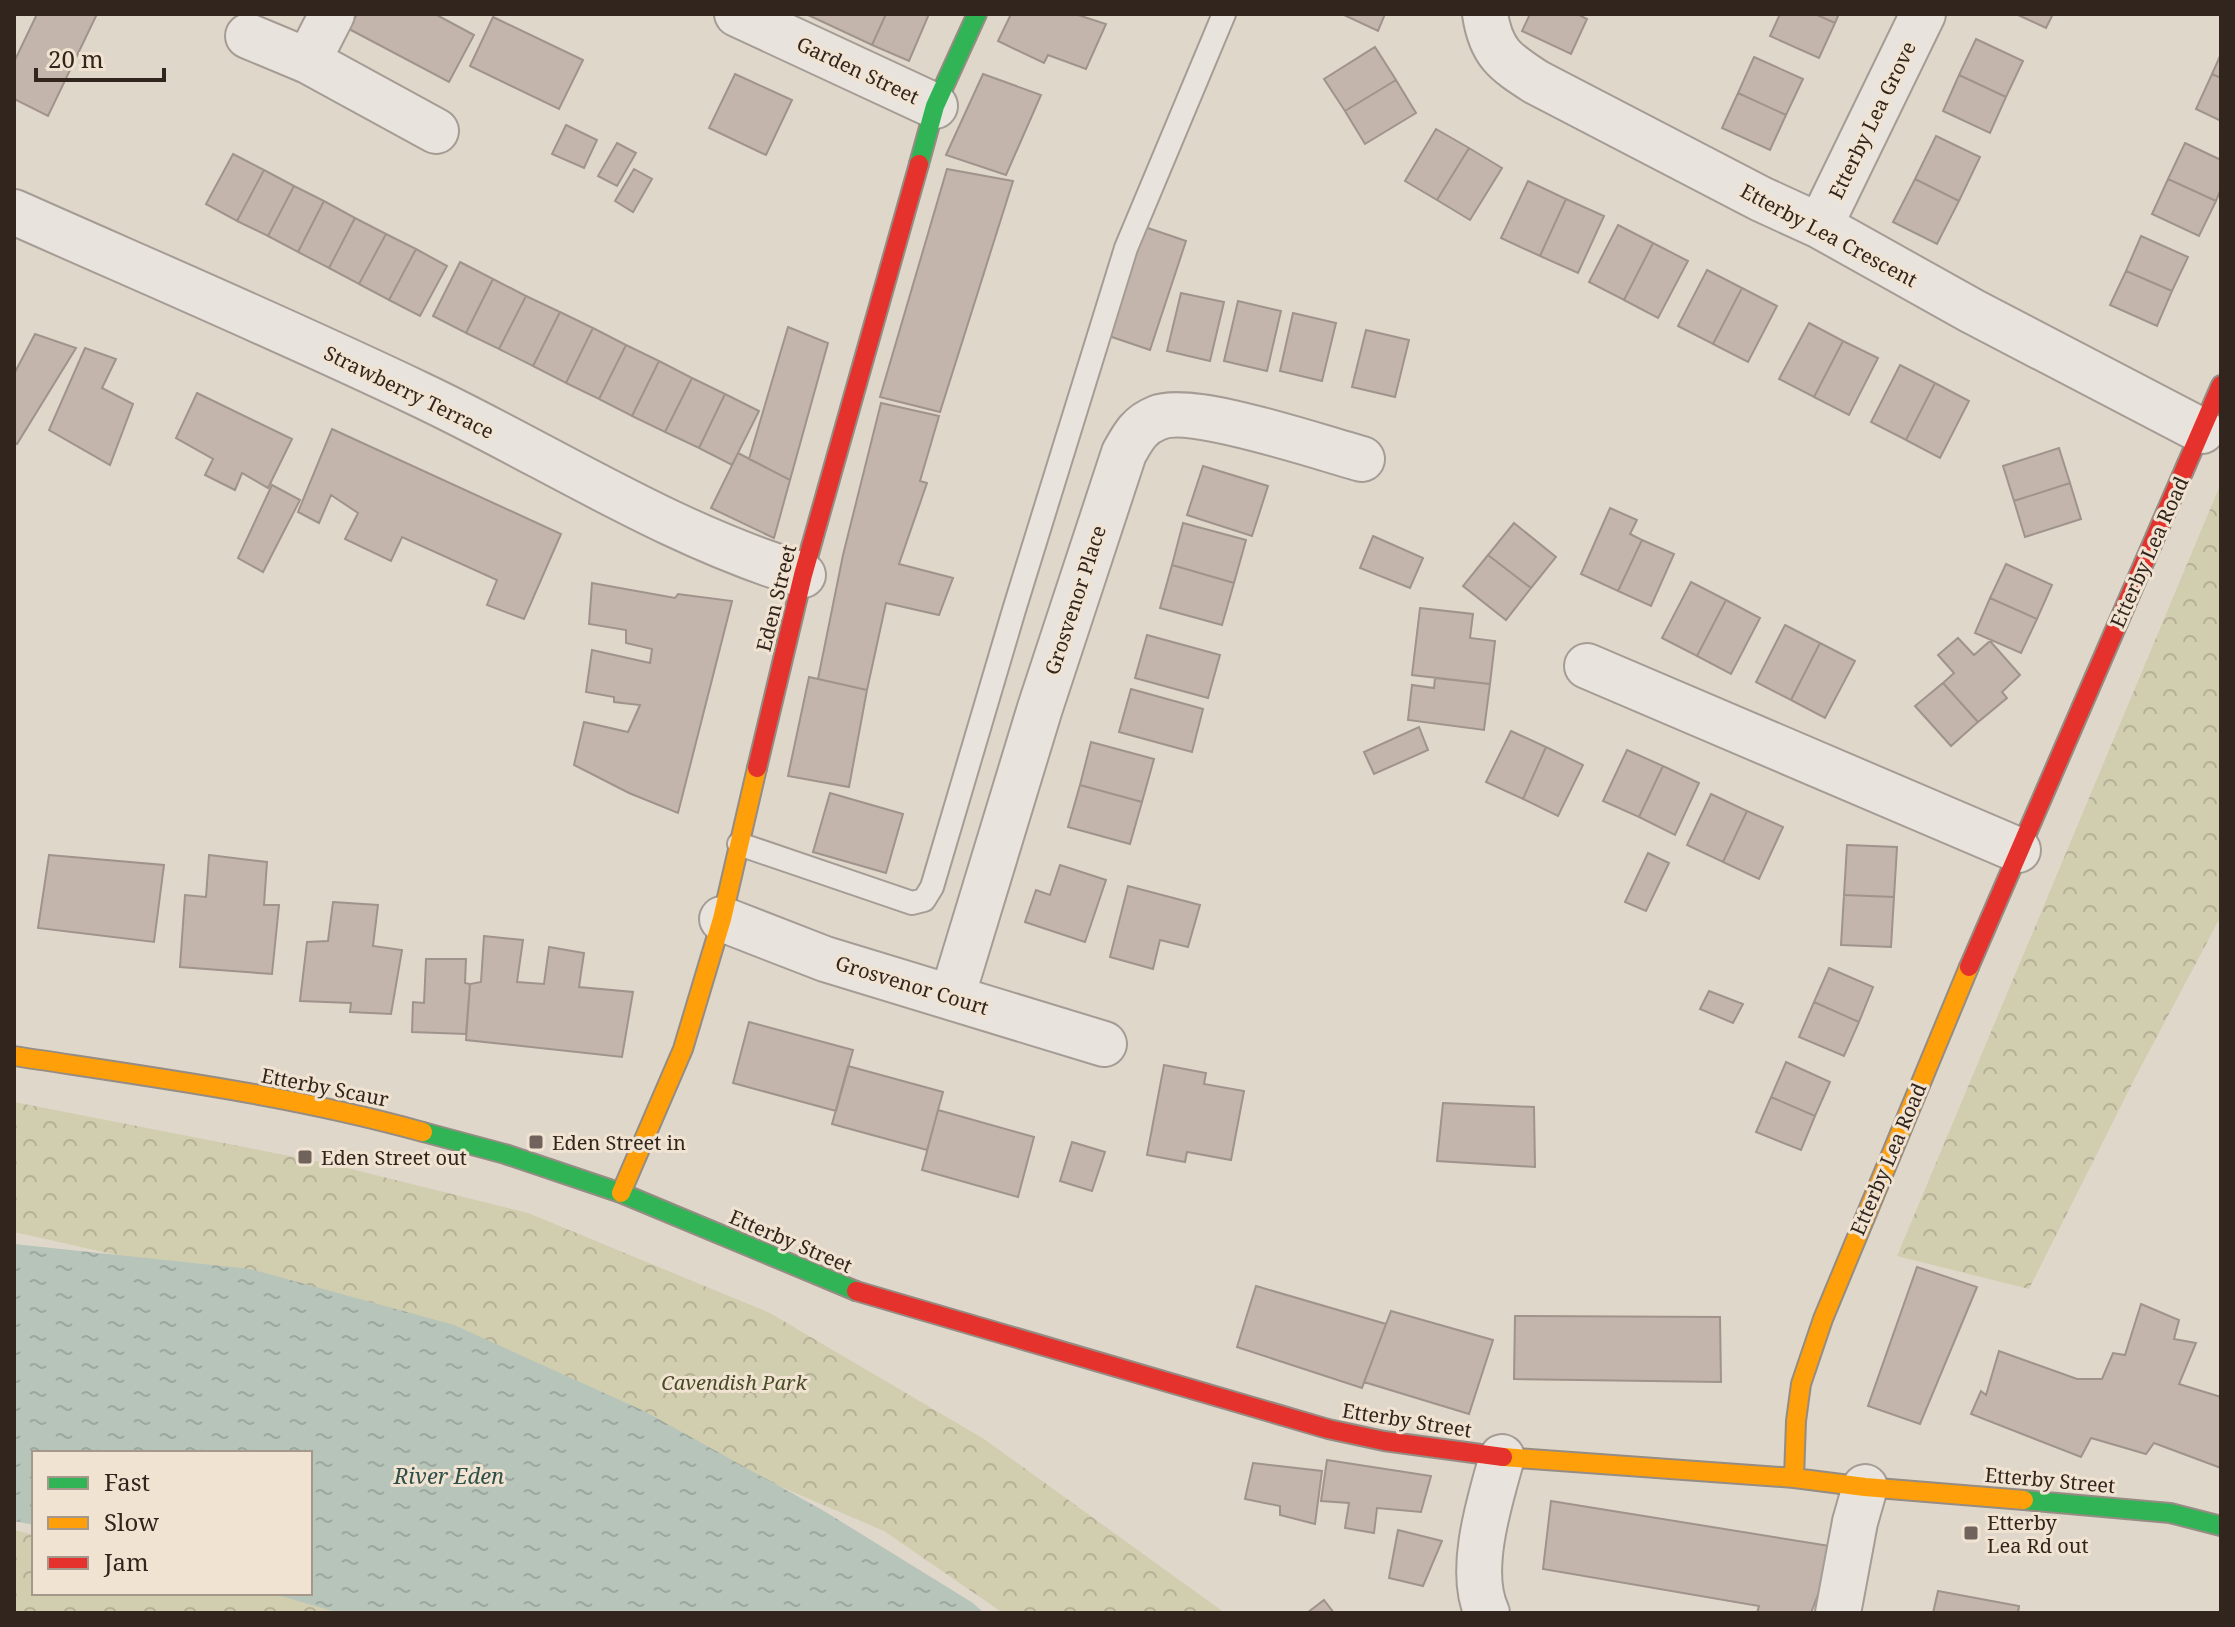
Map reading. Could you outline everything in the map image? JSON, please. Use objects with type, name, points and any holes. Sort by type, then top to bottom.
[{"type":"street","points":[[308,61],[332,14]]},
{"type":"street","name":"Garden Street","points":[[737,14],[935,106]]},
{"type":"street","name":"Eden Street","points":[[621,1193],[683,1049],[722,919],[803,575],[935,106],[977,14]]},
{"type":"street","name":"Etterby Lea Crescent","points":[[1485,14],[1493,46],[1505,62],[1536,82],[1761,199],[1820,226],[1972,311],[2202,431]]},
{"type":"street","name":"Etterby Lea Grove","points":[[1820,226],[1923,14]]},
{"type":"street","points":[[248,36],[308,61],[436,131]]},
{"type":"street","name":"Strawberry Terrace","points":[[14,212],[420,394],[629,502],[760,562],[803,575]]},
{"type":"street","name":"Etterby Lea Road","points":[[1794,1478],[1801,1384],[1823,1319],[2018,850],[2221,385]]},
{"type":"street","name":"Grosvenor Place","points":[[952,997],[1066,628],[1124,453],[1138,428],[1159,416],[1207,419],[1362,459]]},
{"type":"street","points":[[1587,666],[2018,850]]},
{"type":"street","name":"Grosvenor Court","points":[[722,919],[825,959],[1104,1044]]},
{"type":"street","name":"Etterby Scaur","points":[[14,1056],[154,1077],[369,1117],[505,1154],[621,1193]]},
{"type":"street","name":"Etterby Street","points":[[621,1193],[849,1289],[1328,1429],[1384,1441],[1502,1457],[1794,1478],[1865,1487],[2127,1508],[2170,1513],[2221,1526]]},
{"type":"street","points":[[1487,1613],[1482,1602],[1480,1553],[1502,1457]]},
{"type":"street","points":[[1838,1613],[1865,1487]]},
{"type":"lane","points":[[739,844],[912,903],[924,900],[932,887],[1018,595],[1126,248],[1224,14]]},
{"type":"green space","points":[[2221,483],[2221,916],[2029,1289],[1897,1256]]},
{"type":"green space","name":"Cavendish Park","points":[[14,1102],[331,1164],[528,1213],[770,1313],[984,1439],[1225,1613],[1003,1613],[884,1531],[375,1313],[14,1232]]},
{"type":"green space","points":[[14,1530],[32,1534],[32,1595],[281,1595],[342,1613],[14,1613]]},
{"type":"water","name":"River Eden","points":[[14,1244],[250,1269],[454,1325],[644,1411],[824,1511],[973,1603],[984,1613],[340,1613],[277,1595],[312,1595],[312,1451],[32,1451],[32,1525],[14,1521]]},
{"type":"building","points":[[37,14],[97,14],[48,116],[14,99],[14,62]]},
{"type":"building","points":[[357,14],[435,14],[474,35],[449,82],[349,29]]},
{"type":"building","points":[[806,14],[886,14],[872,45]]},
{"type":"building","points":[[886,14],[929,14],[909,61],[872,45]]},
{"type":"building","points":[[1011,14],[1075,14],[1106,24],[1086,69],[1048,55],[1044,63],[998,41]]},
{"type":"building","points":[[1342,14],[1385,14],[1378,31]]},
{"type":"building","points":[[1530,14],[1577,14],[1587,19],[1571,54],[1522,31]]},
{"type":"building","points":[[1780,14],[1815,14],[1835,23],[1819,58],[1770,36]]},
{"type":"building","points":[[1815,14],[1839,14],[1835,23]]},
{"type":"building","points":[[2016,14],[2053,14],[2046,28]]},
{"type":"building","points":[[493,17],[583,60],[559,109],[470,66]]},
{"type":"building","points":[[1976,39],[2023,61],[2006,97],[1959,75]]},
{"type":"building","points":[[1375,47],[1396,80],[1345,111],[1324,79]]},
{"type":"building","points":[[2221,54],[2221,78],[2212,74]]},
{"type":"building","points":[[1754,57],[1803,79],[1786,115],[1738,93]]},
{"type":"building","points":[[735,74],[792,100],[766,155],[709,128]]},
{"type":"building","points":[[983,74],[1041,95],[1006,175],[946,155]]},
{"type":"building","points":[[2212,74],[2221,78],[2221,121],[2196,109]]},
{"type":"building","points":[[1959,75],[2006,97],[1990,133],[1943,111]]},
{"type":"building","points":[[1396,80],[1416,113],[1365,144],[1345,111]]},
{"type":"building","points":[[1738,93],[1786,115],[1770,150],[1722,128]]},
{"type":"building","points":[[566,125],[597,140],[584,168],[552,154]]},
{"type":"building","points":[[1436,129],[1469,148],[1437,200],[1405,181]]},
{"type":"building","points":[[1936,136],[1980,157],[1959,201],[1915,179]]},
{"type":"building","points":[[617,143],[636,153],[617,186],[598,176]]},
{"type":"building","points":[[2185,143],[2221,160],[2221,189],[2216,201],[2168,179]]},
{"type":"building","points":[[1469,148],[1502,168],[1470,220],[1437,200]]},
{"type":"building","points":[[233,154],[264,170],[237,221],[206,204]]},
{"type":"building","points":[[634,169],[652,179],[633,212],[615,201]]},
{"type":"building","points":[[947,169],[1013,181],[940,412],[880,397]]},
{"type":"building","points":[[264,170],[294,186],[268,236],[237,221]]},
{"type":"building","points":[[1915,179],[1959,201],[1937,244],[1893,222]]},
{"type":"building","points":[[2168,179],[2216,201],[2199,236],[2152,214]]},
{"type":"building","points":[[1528,181],[1566,199],[1540,256],[1501,238]]},
{"type":"building","points":[[294,186],[324,201],[298,252],[268,236]]},
{"type":"building","points":[[1566,199],[1604,216],[1578,273],[1540,256]]},
{"type":"building","points":[[324,201],[355,218],[329,268],[298,252]]},
{"type":"building","points":[[355,218],[386,234],[359,284],[329,268]]},
{"type":"building","points":[[1618,225],[1653,243],[1624,300],[1589,282]]},
{"type":"building","points":[[1145,227],[1186,241],[1150,350],[1109,336]]},
{"type":"building","points":[[386,234],[416,249],[389,300],[359,284]]},
{"type":"building","points":[[2141,236],[2188,257],[2172,291],[2126,271]]},
{"type":"building","points":[[1653,243],[1688,261],[1658,318],[1624,300]]},
{"type":"building","points":[[416,249],[447,266],[420,316],[389,300]]},
{"type":"building","points":[[460,262],[493,279],[466,333],[433,316]]},
{"type":"building","points":[[1707,270],[1742,288],[1713,344],[1678,326]]},
{"type":"building","points":[[2126,271],[2172,291],[2157,326],[2110,305]]},
{"type":"building","points":[[493,279],[526,296],[499,349],[466,333]]},
{"type":"building","points":[[1742,288],[1777,306],[1748,362],[1713,344]]},
{"type":"building","points":[[1181,293],[1224,302],[1210,361],[1167,351]]},
{"type":"building","points":[[526,296],[560,312],[533,366],[499,349]]},
{"type":"building","points":[[1238,301],[1281,311],[1267,371],[1224,361]]},
{"type":"building","points":[[560,312],[593,328],[566,383],[533,366]]},
{"type":"building","points":[[1293,313],[1336,323],[1322,381],[1280,371]]},
{"type":"building","points":[[1809,323],[1843,341],[1814,397],[1779,379]]},
{"type":"building","points":[[788,327],[828,343],[790,480],[749,459]]},
{"type":"building","points":[[593,328],[626,345],[599,399],[566,383]]},
{"type":"building","points":[[1366,330],[1409,340],[1395,397],[1352,387]]},
{"type":"building","points":[[35,334],[76,348],[17,444],[14,442],[14,374]]},
{"type":"building","points":[[1843,341],[1878,358],[1849,415],[1814,397]]},
{"type":"building","points":[[626,345],[659,361],[632,416],[599,399]]},
{"type":"building","points":[[85,348],[116,359],[102,388],[133,404],[110,465],[49,430]]},
{"type":"building","points":[[659,361],[692,378],[665,432],[632,416]]},
{"type":"building","points":[[1900,365],[1935,383],[1906,440],[1871,422]]},
{"type":"building","points":[[692,378],[725,394],[699,448],[665,432]]},
{"type":"building","points":[[1935,383],[1969,401],[1940,458],[1906,440]]},
{"type":"building","points":[[197,393],[292,439],[268,488],[242,473],[235,490],[205,475],[213,459],[176,438]]},
{"type":"building","points":[[725,394],[759,411],[732,465],[699,448]]},
{"type":"building","points":[[881,403],[939,416],[920,481],[927,483],[899,564],[953,578],[939,615],[886,603],[867,690],[818,679],[843,555]]},
{"type":"building","points":[[332,429],[561,534],[524,619],[487,605],[497,580],[402,537],[391,561],[345,539],[358,513],[331,495],[319,523],[298,512]]},
{"type":"building","points":[[2059,448],[2070,483],[2014,501],[2003,466]]},
{"type":"building","points":[[738,453],[790,480],[774,538],[711,508]]},
{"type":"building","points":[[1203,466],[1268,486],[1252,536],[1187,515]]},
{"type":"building","points":[[2070,483],[2081,519],[2025,537],[2014,501]]},
{"type":"building","points":[[272,485],[300,500],[263,572],[238,558]]},
{"type":"building","points":[[1610,508],[1637,520],[1630,534],[1642,540],[1618,591],[1581,574]]},
{"type":"building","points":[[1183,523],[1246,540],[1234,583],[1172,565]]},
{"type":"building","points":[[1514,523],[1556,557],[1531,588],[1488,555]]},
{"type":"building","points":[[1373,536],[1423,558],[1410,588],[1360,568]]},
{"type":"building","points":[[1642,540],[1674,554],[1651,606],[1618,591]]},
{"type":"building","points":[[1488,555],[1531,588],[1506,620],[1463,586]]},
{"type":"building","points":[[2006,564],[2052,585],[2037,619],[1990,598]]},
{"type":"building","points":[[1172,565],[1234,583],[1222,625],[1160,608]]},
{"type":"building","points":[[1691,582],[1726,600],[1697,656],[1662,638]]},
{"type":"building","points":[[592,583],[675,598],[678,594],[732,601],[678,813],[574,765],[584,722],[628,732],[640,705],[614,702],[614,697],[586,692],[592,650],[650,663],[652,649],[626,643],[626,630],[589,624]]},
{"type":"building","points":[[1990,598],[2037,619],[2021,653],[1975,633]]},
{"type":"building","points":[[1726,600],[1760,618],[1731,674],[1697,656]]},
{"type":"building","points":[[1420,608],[1473,614],[1470,638],[1495,641],[1490,684],[1412,675]]},
{"type":"building","points":[[1785,625],[1820,643],[1791,700],[1756,682]]},
{"type":"building","points":[[1147,635],[1220,655],[1208,698],[1135,678]]},
{"type":"building","points":[[1958,638],[1974,655],[1990,641],[2020,675],[2002,692],[2007,698],[1978,722],[1943,683],[1954,673],[1938,655]]},
{"type":"building","points":[[1820,643],[1855,661],[1825,718],[1791,700]]},
{"type":"building","points":[[809,677],[867,690],[849,787],[788,776]]},
{"type":"building","points":[[1435,678],[1490,684],[1484,730],[1408,720],[1412,685],[1434,688]]},
{"type":"building","points":[[1943,683],[1978,722],[1951,746],[1915,706]]},
{"type":"building","points":[[1131,689],[1203,709],[1192,752],[1119,732]]},
{"type":"building","points":[[1419,727],[1428,750],[1374,774],[1364,752]]},
{"type":"building","points":[[1511,731],[1546,747],[1523,799],[1486,782]]},
{"type":"building","points":[[1091,742],[1154,759],[1142,802],[1080,785]]},
{"type":"building","points":[[1546,747],[1583,765],[1558,816],[1523,799]]},
{"type":"building","points":[[1627,750],[1663,766],[1639,817],[1603,801]]},
{"type":"building","points":[[1663,766],[1699,783],[1675,835],[1639,817]]},
{"type":"building","points":[[1080,785],[1142,802],[1130,844],[1068,827]]},
{"type":"building","points":[[830,793],[903,814],[886,873],[813,852]]},
{"type":"building","points":[[1711,794],[1747,811],[1723,862],[1687,845]]},
{"type":"building","points":[[1747,811],[1783,827],[1759,879],[1723,862]]},
{"type":"building","points":[[1847,845],[1897,847],[1894,897],[1844,895]]},
{"type":"building","points":[[1648,853],[1669,863],[1646,911],[1625,902]]},
{"type":"building","points":[[49,855],[164,865],[154,942],[38,928]]},
{"type":"building","points":[[209,855],[267,862],[264,905],[279,905],[272,974],[180,967],[185,895],[206,897]]},
{"type":"building","points":[[1060,865],[1106,880],[1085,942],[1025,922],[1036,890],[1050,895]]},
{"type":"building","points":[[1128,886],[1200,905],[1188,947],[1160,940],[1153,969],[1110,957]]},
{"type":"building","points":[[1844,895],[1894,897],[1891,947],[1841,945]]},
{"type":"building","points":[[333,902],[378,905],[373,946],[402,950],[391,1014],[350,1012],[351,1003],[300,1001],[307,942],[328,941]]},
{"type":"building","points":[[484,936],[523,940],[517,982],[544,984],[549,947],[584,953],[579,987],[633,992],[622,1057],[466,1040],[470,984],[481,982]]},
{"type":"building","points":[[426,959],[466,959],[465,983],[470,984],[466,1034],[412,1032],[413,1002],[424,1003]]},
{"type":"building","points":[[1829,968],[1873,987],[1859,1022],[1814,1002]]},
{"type":"building","points":[[1709,991],[1743,1004],[1733,1023],[1700,1009]]},
{"type":"building","points":[[1814,1002],[1859,1022],[1844,1056],[1799,1037]]},
{"type":"building","points":[[749,1022],[853,1050],[836,1111],[733,1083]]},
{"type":"building","points":[[1786,1062],[1830,1082],[1815,1116],[1771,1097]]},
{"type":"building","points":[[1164,1065],[1206,1073],[1204,1084],[1244,1091],[1231,1160],[1187,1152],[1185,1162],[1147,1155]]},
{"type":"building","points":[[848,1066],[943,1092],[927,1150],[832,1124]]},
{"type":"building","points":[[1771,1097],[1815,1116],[1801,1150],[1756,1132]]},
{"type":"building","points":[[1443,1103],[1534,1107],[1535,1167],[1437,1161]]},
{"type":"building","points":[[938,1110],[1034,1137],[1018,1197],[922,1170]]},
{"type":"building","points":[[1072,1142],[1105,1152],[1092,1191],[1060,1181]]},
{"type":"building","points":[[1917,1267],[1977,1287],[1920,1424],[1868,1406]]},
{"type":"building","points":[[1256,1286],[1386,1324],[1362,1388],[1237,1347]]},
{"type":"building","points":[[2141,1304],[2179,1320],[2174,1339],[2196,1343],[2179,1384],[2221,1397],[2221,1468],[2154,1443],[2146,1454],[2091,1438],[2081,1457],[1971,1414],[1981,1391],[1986,1395],[1999,1351],[2077,1379],[2102,1379],[2113,1353],[2125,1355]]},
{"type":"building","points":[[1391,1311],[1493,1340],[1469,1414],[1364,1382]]},
{"type":"building","points":[[1515,1316],[1720,1317],[1721,1382],[1514,1379]]},
{"type":"building","points":[[1327,1460],[1431,1476],[1421,1512],[1377,1508],[1374,1533],[1345,1528],[1349,1503],[1321,1501]]},
{"type":"building","points":[[1253,1463],[1322,1471],[1315,1524],[1280,1515],[1280,1506],[1245,1499]]},
{"type":"building","points":[[1551,1501],[1836,1547],[1811,1613],[1757,1613],[1759,1606],[1543,1569]]},
{"type":"building","points":[[1398,1530],[1442,1541],[1423,1586],[1389,1578]]},
{"type":"building","points":[[1938,1591],[2019,1606],[2018,1613],[1933,1613]]},
{"type":"building","points":[[1324,1600],[1334,1613],[1307,1613]]},
{"type":"traffic: fast","points":[[919,164],[935,106],[977,14]]},
{"type":"traffic: fast","points":[[423,1132],[505,1154],[621,1193],[856,1291]]},
{"type":"traffic: fast","points":[[2024,1500],[2170,1513],[2221,1526]]},
{"type":"traffic: slow","points":[[621,1193],[683,1049],[722,919],[757,768]]},
{"type":"traffic: slow","points":[[1794,1478],[1801,1384],[1823,1319],[1969,967]]},
{"type":"traffic: slow","points":[[14,1056],[271,1097],[423,1132]]},
{"type":"traffic: slow","points":[[1503,1457],[1794,1478],[2024,1500]]},
{"type":"traffic: jam","points":[[757,768],[803,575],[919,164]]},
{"type":"traffic: jam","points":[[1969,967],[2221,385]]},
{"type":"traffic: jam","points":[[856,1291],[1328,1429],[1384,1441],[1503,1457]]},
{"type":"place","name":"Eden Street in","points":[[536,1142]]},
{"type":"place","name":"Eden Street out","points":[[305,1157]]},
{"type":"place","name":"Etterby Lea Rd out","points":[[1971,1533]]}]
